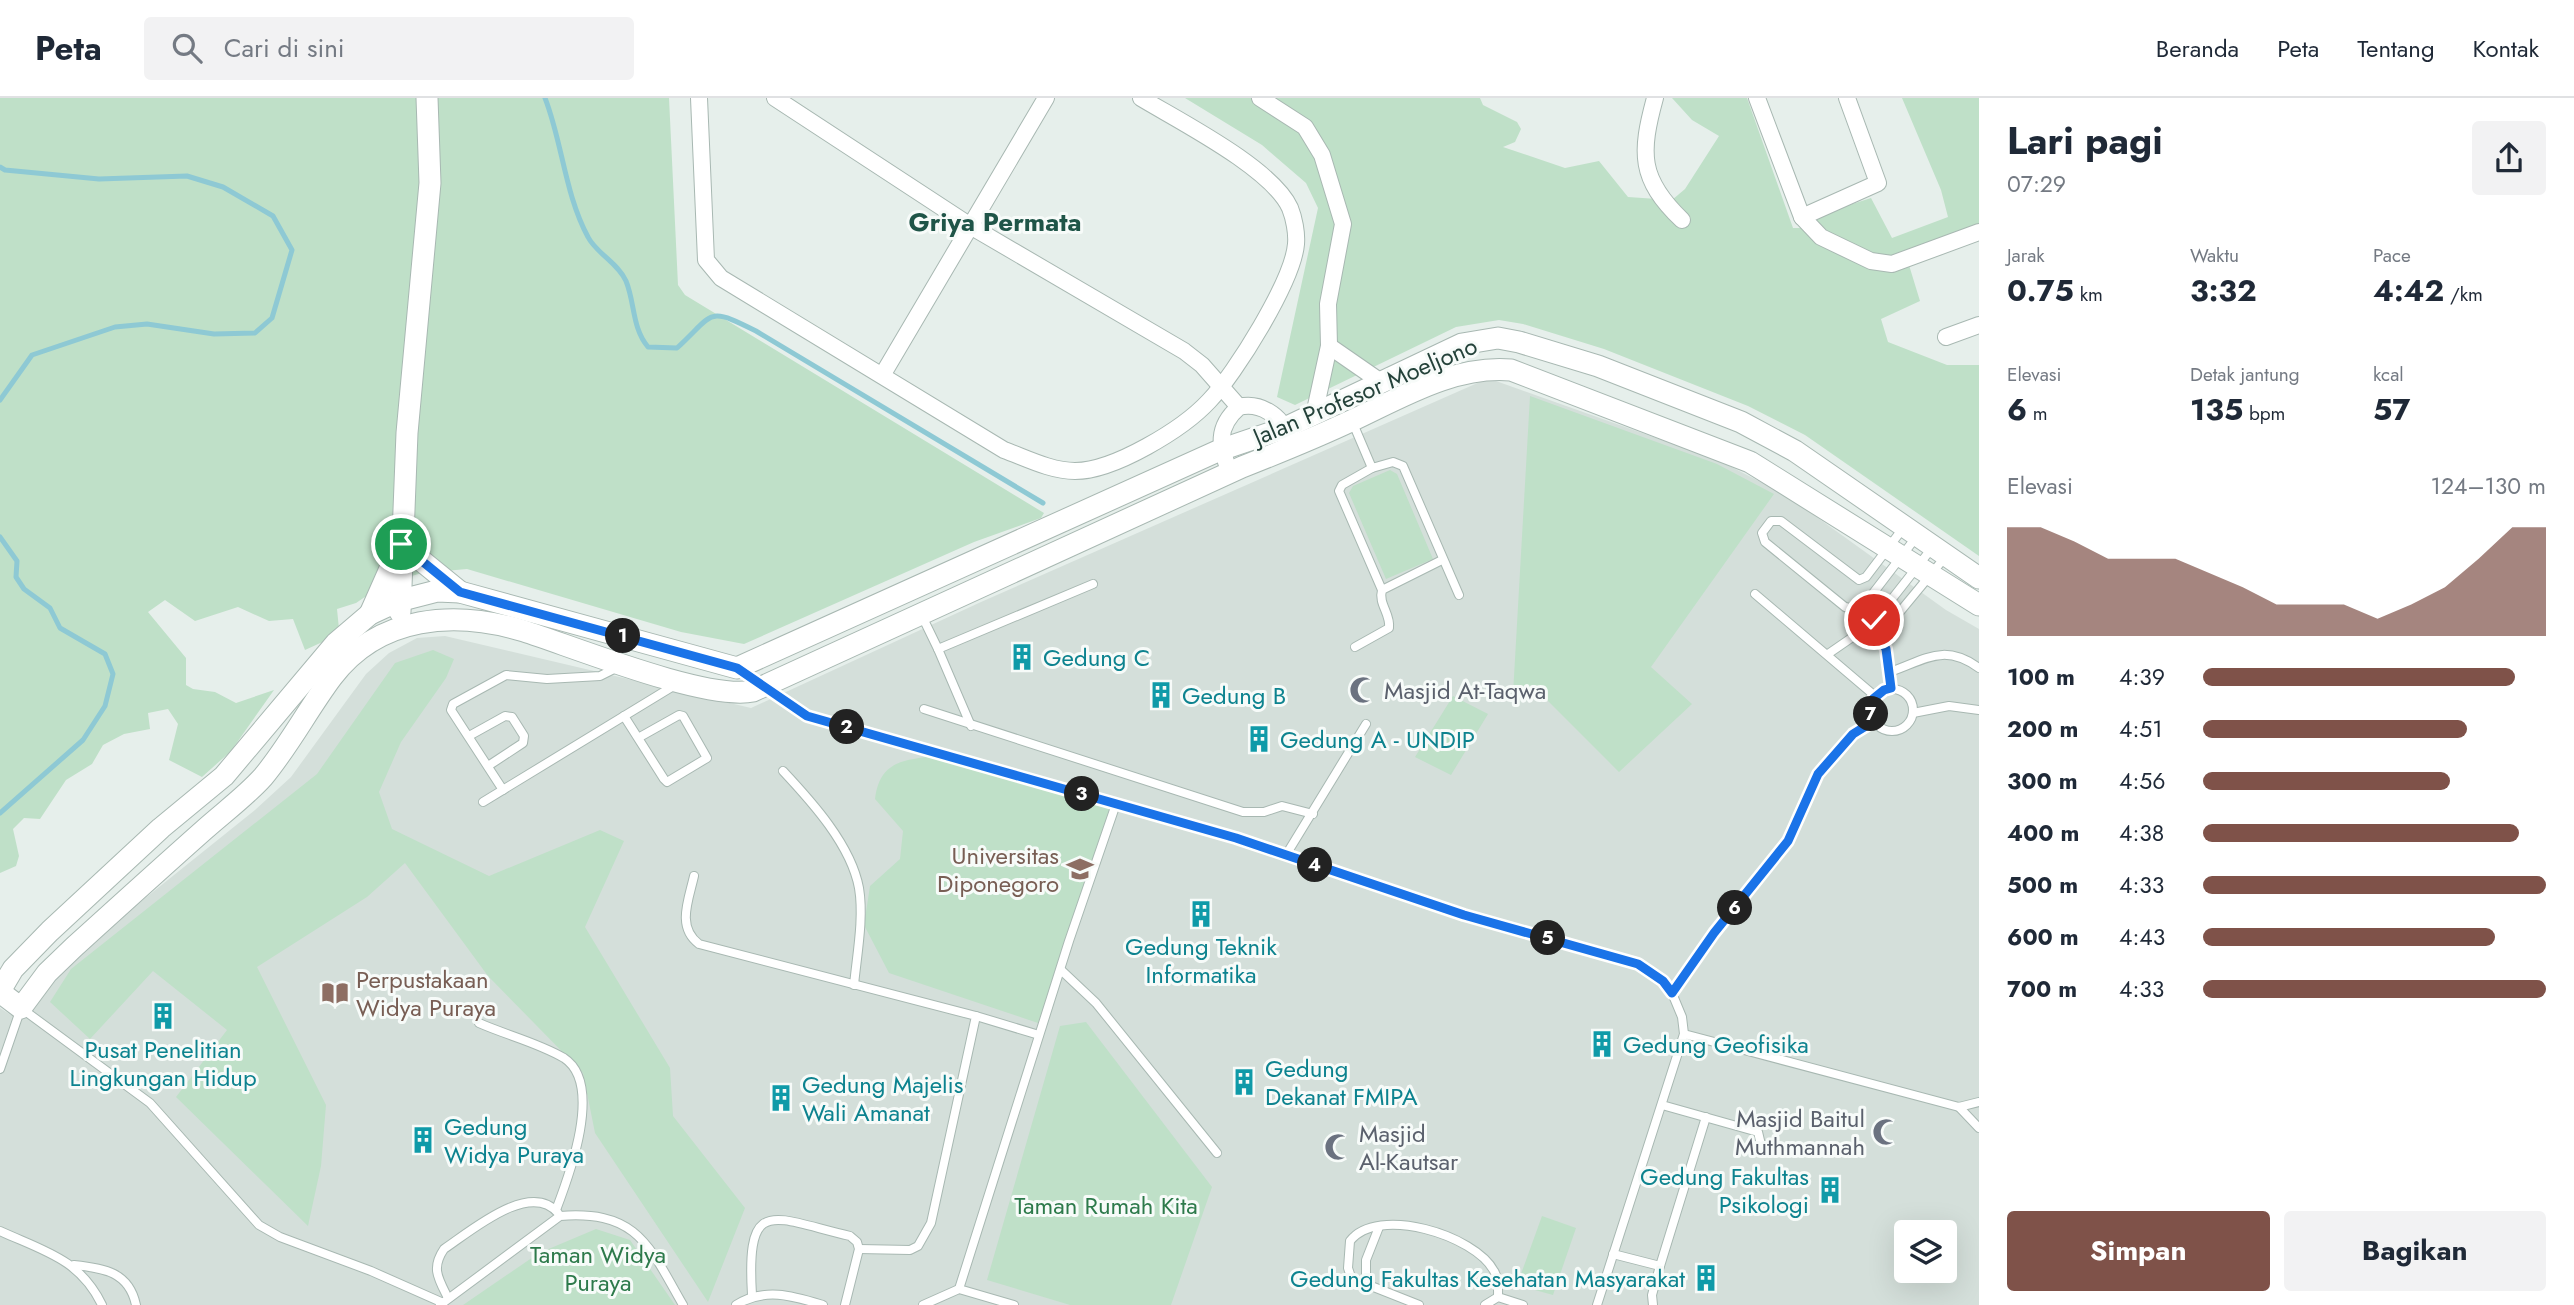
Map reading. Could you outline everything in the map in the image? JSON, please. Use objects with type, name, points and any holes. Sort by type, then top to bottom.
[{"type":"street","points":[[400,629],[407,433],[430,183],[427,98]]},
{"type":"street","points":[[699,98],[706,260],[721,278],[883,374],[1004,450],[1050,467],[1074,471],[1095,468],[1168,435],[1211,400],[1259,330],[1280,292],[1296,244],[1295,224],[1289,206],[1256,172],[1233,153],[1141,98]]},
{"type":"street","points":[[775,98],[972,227],[1184,351],[1221,384],[1239,407]]},
{"type":"street","points":[[883,374],[972,227],[1045,98]]},
{"type":"street","points":[[1261,98],[1304,127],[1310,136],[1322,155],[1343,224],[1328,304],[1329,346],[1314,415]]},
{"type":"street","points":[[1656,98],[1644,139],[1648,177],[1661,200],[1682,220]]},
{"type":"street","points":[[1757,98],[1801,217],[1821,237],[1881,265],[1892,264],[1979,232]]},
{"type":"street","points":[[1801,217],[1878,183],[1847,98]]},
{"type":"street","points":[[1946,337],[1979,325]]},
{"type":"street","name":"Jalan Profesor Moeljono","points":[[737,668],[1220,450],[1288,438],[1314,415],[1462,344],[1498,338],[1598,366],[1741,422],[1795,451],[1979,578]]},
{"type":"street","points":[[1329,346],[1381,382],[1396,399]]},
{"type":"street","points":[[737,668],[460,592],[438,591],[400,600],[370,614],[336,643],[224,776],[161,828],[50,931],[13,969],[0,992],[21,1008],[74,947],[262,778],[333,675],[355,651],[400,629],[420,622],[454,617],[495,622],[680,682],[731,693],[753,691],[1230,472],[1288,438],[1352,421],[1396,399],[1470,371],[1511,370],[1751,462],[1979,605]]},
{"type":"street","points":[[1230,472],[1220,450],[1224,426],[1239,407],[1258,406],[1270,412],[1288,438]]},
{"type":"street","points":[[401,544],[460,592]]},
{"type":"street","points":[[370,614],[401,544]]},
{"type":"lane","points":[[1352,421],[1372,468]]},
{"type":"lane","points":[[1355,647],[1389,628],[1390,622],[1380,597],[1382,590],[1339,491],[1342,485],[1372,468],[1393,462],[1402,466],[1459,595]]},
{"type":"lane","points":[[1925,542],[1910,562],[1859,580],[1781,521],[1771,521],[1762,533],[1765,542],[1845,607],[1855,610],[1864,605],[1910,562],[1925,542]]},
{"type":"lane","points":[[1828,654],[1873,623],[1925,542]]},
{"type":"lane","points":[[1879,637],[1910,562],[1925,542]]},
{"type":"lane","points":[[1382,590],[1443,560]]},
{"type":"lane","points":[[938,649],[1093,584]]},
{"type":"lane","points":[[1755,594],[1875,696]]},
{"type":"lane","points":[[921,613],[971,726]]},
{"type":"lane","points":[[1873,623],[1886,649],[1891,688]]},
{"type":"lane","points":[[1890,672],[1940,654],[1961,655],[1979,668]]},
{"type":"lane","points":[[503,790],[452,710],[453,704],[498,677],[600,677],[625,664]]},
{"type":"lane","points":[[737,668],[807,716],[1286,855],[1464,915],[1638,964],[1663,981],[1672,993],[1682,1017],[1684,1034],[1597,1305]]},
{"type":"lane","points":[[483,802],[680,682]]},
{"type":"lane","points":[[1891,688],[1899,690],[1910,698],[1913,713],[1911,720],[1900,729],[1885,730],[1874,721],[1871,706],[1875,696],[1891,688]]},
{"type":"lane","points":[[1913,713],[1950,706],[1979,710]]},
{"type":"lane","points":[[924,709],[1243,812],[1264,812],[1282,806],[1313,814]]},
{"type":"lane","points":[[624,716],[638,738],[667,782],[707,758],[683,716],[679,715],[638,738]]},
{"type":"lane","points":[[469,736],[505,716],[512,717],[524,736],[523,743],[488,766]]},
{"type":"lane","points":[[1672,993],[1714,933],[1788,841],[1818,774],[1853,734],[1874,721]]},
{"type":"lane","points":[[1286,855],[1366,724]]},
{"type":"lane","points":[[783,771],[833,834],[854,872],[860,911],[854,985]]},
{"type":"lane","points":[[959,1289],[1116,804]]},
{"type":"lane","points":[[694,876],[685,921],[691,938],[699,944],[1040,1035]]},
{"type":"lane","points":[[1061,970],[1096,1003],[1217,1153]]},
{"type":"lane","points":[[0,1069],[21,1008],[150,1103],[259,1225],[280,1237],[371,1271],[443,1302]]},
{"type":"lane","points":[[859,1249],[910,1250],[918,1246],[931,1223],[976,1016]]},
{"type":"lane","points":[[443,1302],[558,1213],[576,1158],[583,1116],[578,1073],[565,1059],[479,1023]]},
{"type":"lane","points":[[1684,1034],[1959,1107],[1979,1102]]},
{"type":"lane","points":[[1662,1104],[1758,1132],[1762,1149]]},
{"type":"lane","points":[[1959,1107],[1979,1128]]},
{"type":"lane","points":[[1653,1305],[1652,1295],[1660,1266],[1706,1117]]},
{"type":"lane","points":[[443,1302],[435,1272],[437,1260],[444,1248],[514,1205],[533,1201],[558,1213],[591,1215],[636,1232],[646,1241],[683,1305]]},
{"type":"lane","points":[[752,1295],[750,1254],[755,1230],[763,1222],[776,1219],[850,1236],[857,1242],[859,1249],[845,1305]]},
{"type":"lane","points":[[1419,1305],[1352,1277],[1348,1268],[1350,1241],[1367,1229],[1379,1227],[1407,1226],[1431,1230],[1478,1252],[1494,1271],[1498,1297]]},
{"type":"lane","points":[[1366,1284],[1366,1260],[1379,1227]]},
{"type":"lane","points":[[0,1231],[74,1265],[116,1273],[133,1289],[136,1305]]},
{"type":"lane","points":[[1613,1254],[1660,1266]]},
{"type":"lane","points":[[74,1265],[96,1291],[102,1305]]},
{"type":"lane","points":[[923,1305],[959,1289],[1014,1305]]},
{"type":"lane","points":[[736,1305],[752,1295],[779,1294],[823,1305]]},
{"type":"lane","points":[[1485,1305],[1498,1297],[1523,1305]]},
{"type":"shaded area","name":"Universitas Diponegoro","points":[[1482,381],[1496,381],[1718,460],[1786,495],[1946,610],[1979,629],[1979,1305],[0,1305],[0,1008],[11,1015],[108,928],[255,810],[291,777],[366,674],[389,653],[417,638],[445,636],[751,708],[981,602]]},
{"type":"green space","points":[[0,98],[669,98],[678,285],[685,295],[1044,513],[1041,518],[974,542],[744,644],[681,632],[467,569],[422,573],[384,584],[356,603],[337,609],[339,629],[329,639],[305,650],[293,619],[269,621],[238,607],[195,621],[165,600],[148,612],[186,658],[186,685],[193,689],[215,692],[236,703],[274,690],[231,751],[202,777],[169,760],[178,724],[168,709],[148,713],[150,729],[124,734],[103,745],[92,764],[66,780],[40,819],[24,818],[13,829],[19,856],[16,866],[0,873]]},
{"type":"green space","points":[[1185,98],[1480,98],[1483,105],[1517,122],[1521,129],[1515,142],[1503,147],[1565,168],[1599,161],[1628,197],[1672,200],[1685,189],[1719,136],[1692,120],[1672,98],[1747,98],[1793,228],[1802,228],[1818,215],[1871,198],[1892,238],[1948,217],[1941,190],[1902,98],[1979,98],[1979,227],[1905,252],[1920,301],[1881,319],[1888,342],[1947,365],[1979,365],[1979,556],[1805,435],[1748,406],[1604,349],[1523,324],[1499,320],[1456,327],[1295,405],[1277,397],[1318,208],[1306,183],[1262,145]]},
{"type":"green space","points":[[1530,396],[1717,464],[1774,494],[1651,667],[1692,704],[1619,772],[1535,688],[1513,694]]},
{"type":"green space","points":[[1390,470],[1397,474],[1433,559],[1386,579],[1349,493],[1353,486]]},
{"type":"green space","points":[[433,650],[454,659],[446,678],[401,742],[379,792],[392,829],[489,876],[600,830],[624,841],[585,927],[670,1068],[673,1116],[745,1208],[708,1302],[595,1133],[583,1073],[488,976],[405,863],[367,897],[257,967],[326,1105],[321,1166],[308,1226],[176,1097],[227,1030],[153,971],[90,1039],[50,1002],[71,969],[317,774],[395,663]]},
{"type":"green space","points":[[1453,696],[1488,714],[1451,775],[1415,757]]},
{"type":"green space","points":[[935,756],[1110,807],[1038,1023],[889,973],[864,925],[870,886],[900,859],[903,831],[875,799],[878,786],[882,777],[895,765],[903,761]]},
{"type":"green space","name":"Taman Rumah Kita","points":[[1086,1022],[1212,1187],[1171,1305],[1070,1305],[987,1280],[1060,1026]]},
{"type":"green space","points":[[1542,1216],[1576,1228],[1553,1295],[1517,1285]]},
{"type":"green space","name":"Taman Widya Puraya","points":[[596,1229],[630,1240],[675,1305],[463,1305],[539,1253]]},
{"type":"waterway","points":[[545,98],[580,221],[592,243],[626,281],[636,324],[648,347],[677,348],[712,317],[728,318],[756,331],[1043,503]]},
{"type":"waterway","points":[[0,167],[5,170],[99,179],[187,176],[223,187],[273,216],[292,250],[272,318],[255,333],[214,334],[147,324],[115,327],[32,355],[0,400]]},
{"type":"waterway","points":[[0,537],[17,561],[16,577],[24,589],[50,608],[60,628],[105,654],[113,674],[105,706],[83,740],[0,813]]},
{"type":"place","name":"Gedung C","points":[[1022,657]]},
{"type":"place","name":"Masjid At-Taqwa","points":[[1363,690]]},
{"type":"place","name":"Gedung B","points":[[1161,695]]},
{"type":"place","name":"Gedung A - UNDIP","points":[[1259,739]]},
{"type":"place","name":"Universitas Diponegoro","points":[[1080,869]]},
{"type":"place","name":"Gedung Teknik Informatika","points":[[1201,914]]},
{"type":"place","name":"Perpustakaan Widya Puraya","points":[[335,993]]},
{"type":"place","name":"Pusat Penelitian Lingkungan Hidup","points":[[163,1016]]},
{"type":"place","name":"Gedung Geofisika","points":[[1602,1044]]},
{"type":"place","name":"Gedung Dekanat FMIPA","points":[[1244,1082]]},
{"type":"place","name":"Gedung Majelis Wali Amanat","points":[[781,1098]]},
{"type":"place","name":"Masjid Baitul Muthmannah","points":[[1886,1132]]},
{"type":"place","name":"Gedung Widya Puraya","points":[[423,1140]]},
{"type":"place","name":"Masjid Al-Kautsar","points":[[1338,1147]]},
{"type":"place","name":"Gedung Fakultas Psikologi","points":[[1830,1190]]},
{"type":"place","name":"Gedung Fakultas Kesehatan Masyarakat","points":[[1706,1278]]},
{"type":"district","name":"Griya Permata","points":[[995,222]]},
{"type":"route","points":[[401,544],[460,592],[737,668],[807,716],[1236,838],[1464,915],[1638,964],[1663,981],[1672,993],[1714,933],[1788,841],[1818,774],[1853,734],[1874,721],[1871,714],[1873,699],[1891,688],[1886,649],[1873,626],[1874,620]]}]
